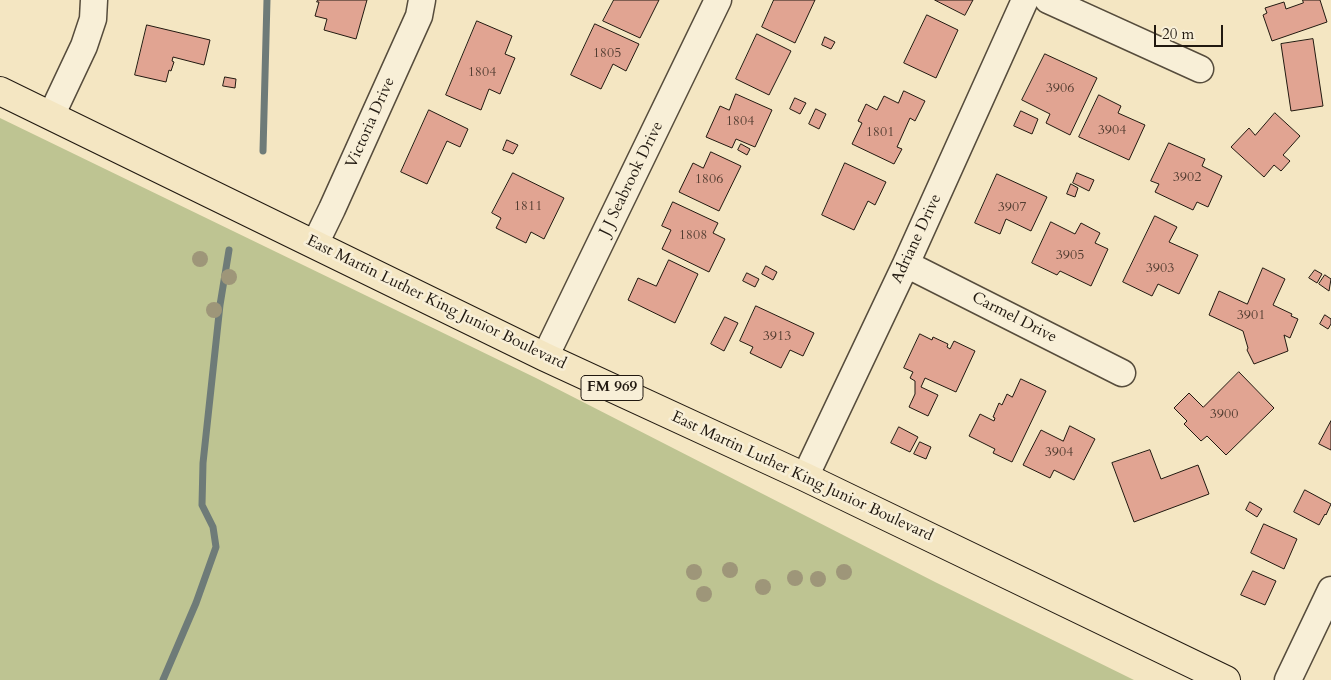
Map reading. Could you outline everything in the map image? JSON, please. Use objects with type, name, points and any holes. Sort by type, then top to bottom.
[{"type":"main road","name":"East Martin Luther King Junior Boulevard","points":[[0,91],[546,357],[805,476],[1226,680]]},
{"type":"street","points":[[51,116],[84,46],[93,19],[94,0]]},
{"type":"street","name":"Victoria Drive","points":[[315,244],[419,16],[422,0]]},
{"type":"street","name":"J J Seabrook Drive","points":[[546,357],[718,0]]},
{"type":"street","name":"Adriane Drive","points":[[805,476],[906,264],[1026,0]]},
{"type":"street","points":[[1048,0],[1200,69]]},
{"type":"street","name":"Carmel Drive","points":[[906,264],[1122,372]]},
{"type":"street","points":[[1288,680],[1331,590]]},
{"type":"green space","points":[[0,118],[536,378],[935,582],[1134,680],[0,680]]},
{"type":"building","points":[[318,0],[367,0],[356,39],[324,30],[327,19],[315,16]]},
{"type":"building","points":[[614,0],[659,0],[640,38],[603,21]]},
{"type":"building","points":[[774,0],[815,0],[795,43],[762,27]]},
{"type":"building","points":[[935,0],[973,0],[965,15]]},
{"type":"building","points":[[1303,0],[1320,0],[1327,22],[1272,41],[1263,15],[1267,13],[1265,8],[1284,2],[1286,9],[1303,3]]},
{"type":"building","points":[[927,15],[958,30],[936,78],[904,63]]},
{"type":"building","points":[[477,21],[512,36],[505,54],[515,58],[500,94],[489,89],[481,110],[446,95]]},
{"type":"building","points":[[595,24],[639,44],[626,71],[613,64],[601,89],[571,75]]},
{"type":"building","points":[[147,25],[210,40],[204,65],[173,57],[172,61],[174,62],[171,71],[169,70],[166,82],[135,75]]},
{"type":"building","points":[[757,34],[791,51],[769,95],[736,79]]},
{"type":"building","points":[[825,37],[835,42],[831,49],[822,45]]},
{"type":"building","points":[[1313,39],[1323,106],[1291,111],[1281,44]]},
{"type":"building","points":[[1045,54],[1097,78],[1070,135],[1046,123],[1050,114],[1022,100]]},
{"type":"building","points":[[225,77],[236,79],[235,88],[223,86]]},
{"type":"building","points":[[904,91],[925,101],[915,121],[910,118],[897,147],[902,149],[894,164],[852,144],[862,123],[858,121],[866,104],[877,110],[884,96],[898,103]]},
{"type":"building","points":[[736,94],[772,110],[755,147],[736,139],[732,148],[706,137],[720,106],[729,110]]},
{"type":"building","points":[[1099,95],[1121,106],[1118,113],[1145,125],[1129,160],[1079,137]]},
{"type":"building","points":[[795,98],[806,103],[800,114],[790,109]]},
{"type":"building","points":[[816,109],[826,114],[819,129],[809,124]]},
{"type":"building","points":[[429,110],[468,129],[460,147],[447,141],[427,184],[401,172]]},
{"type":"building","points":[[1021,111],[1038,119],[1032,134],[1014,126]]},
{"type":"building","points":[[1275,113],[1300,136],[1283,155],[1290,161],[1281,171],[1274,165],[1264,177],[1231,147],[1249,128],[1255,135]]},
{"type":"building","points":[[507,140],[518,145],[513,154],[503,150]]},
{"type":"building","points":[[1169,143],[1205,159],[1202,166],[1222,176],[1208,207],[1197,202],[1193,210],[1155,192],[1159,184],[1151,181]]},
{"type":"building","points":[[741,144],[750,149],[747,155],[738,150]]},
{"type":"building","points":[[711,152],[741,166],[719,211],[679,192],[693,163],[703,168]]},
{"type":"building","points":[[845,163],[886,182],[875,205],[868,201],[854,230],[822,215]]},
{"type":"building","points":[[513,173],[564,198],[544,239],[531,232],[526,243],[496,228],[501,218],[492,213]]},
{"type":"building","points":[[1077,173],[1094,180],[1089,191],[1073,183]]},
{"type":"building","points":[[997,174],[1047,197],[1031,231],[1006,219],[1000,234],[975,223]]},
{"type":"building","points":[[1071,184],[1078,188],[1075,197],[1067,194]]},
{"type":"building","points":[[673,202],[718,223],[713,233],[725,239],[709,272],[662,249],[671,230],[662,226]]},
{"type":"building","points":[[1155,216],[1177,227],[1169,242],[1198,255],[1179,294],[1158,284],[1152,296],[1123,282]]},
{"type":"building","points":[[1051,222],[1075,234],[1081,223],[1100,233],[1095,243],[1108,249],[1091,286],[1060,271],[1057,275],[1032,263]]},
{"type":"building","points":[[669,260],[698,274],[675,323],[628,300],[638,278],[656,286]]},
{"type":"building","points":[[766,266],[777,272],[773,280],[762,274]]},
{"type":"building","points":[[1263,268],[1285,279],[1273,305],[1298,319],[1290,338],[1284,335],[1288,351],[1254,364],[1247,350],[1243,331],[1209,315],[1219,291],[1247,304]]},
{"type":"building","points":[[1315,270],[1322,274],[1317,283],[1309,278]]},
{"type":"building","points":[[747,273],[759,279],[755,287],[743,281]]},
{"type":"building","points":[[1325,275],[1331,279],[1329,291],[1319,284]]},
{"type":"building","points":[[756,306],[814,333],[803,356],[790,350],[781,368],[750,353],[753,347],[740,341]]},
{"type":"building","points":[[1325,315],[1331,319],[1328,329],[1320,324]]},
{"type":"building","points":[[725,317],[738,323],[724,351],[711,344]]},
{"type":"building","points":[[920,334],[932,340],[933,337],[948,344],[947,347],[950,349],[954,341],[975,351],[956,392],[925,378],[921,387],[938,395],[928,416],[909,407],[915,394],[915,381],[910,378],[913,372],[904,368]]},
{"type":"building","points":[[1239,372],[1274,408],[1226,455],[1207,436],[1201,441],[1184,424],[1187,421],[1174,408],[1189,393],[1203,407]]},
{"type":"building","points":[[1021,379],[1046,391],[1012,462],[993,453],[995,449],[969,436],[980,414],[994,421],[995,418],[993,417],[999,403],[1002,405],[1007,394],[1012,397]]},
{"type":"building","points":[[1331,421],[1331,450],[1319,444]]},
{"type":"building","points":[[1070,426],[1095,439],[1074,480],[1054,470],[1050,478],[1023,465],[1041,430],[1063,441]]},
{"type":"building","points":[[899,427],[918,437],[910,452],[891,443]]},
{"type":"building","points":[[920,442],[931,447],[926,459],[914,454]]},
{"type":"building","points":[[1150,450],[1161,479],[1198,465],[1209,494],[1134,522],[1112,463]]},
{"type":"building","points":[[1305,490],[1331,504],[1319,525],[1294,512]]},
{"type":"building","points":[[1250,502],[1262,509],[1257,517],[1246,510]]},
{"type":"building","points":[[1264,524],[1297,539],[1284,569],[1251,553]]},
{"type":"building","points":[[1253,571],[1276,581],[1265,605],[1241,595]]},
{"type":"waterway","points":[[263,151],[267,0]]},
{"type":"waterway","points":[[163,680],[196,603],[216,547],[213,527],[202,505],[203,463],[220,305],[229,250]]}]
